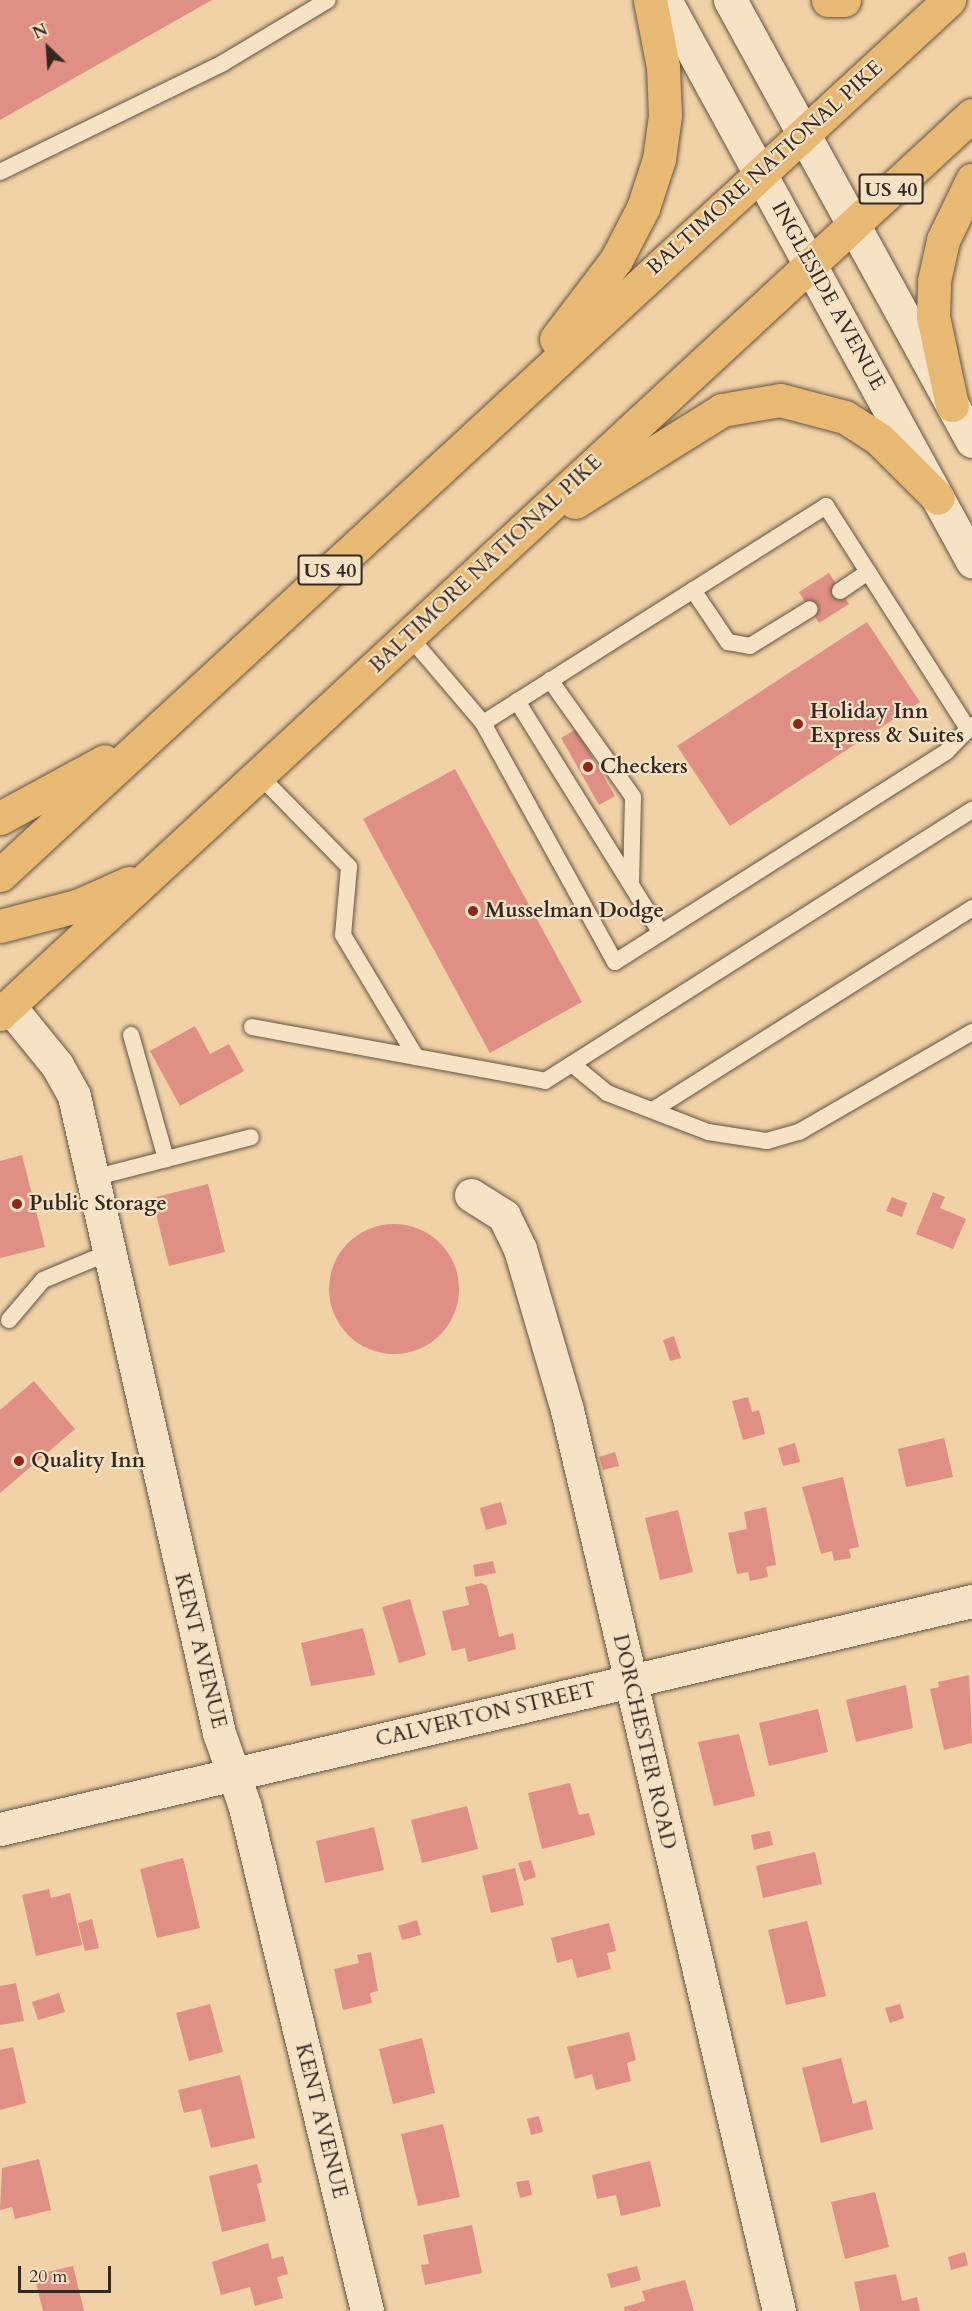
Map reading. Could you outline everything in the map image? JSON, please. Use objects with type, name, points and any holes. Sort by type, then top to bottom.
[{"type":"main road","points":[[502,410],[616,260],[643,208],[659,159],[665,115],[663,67],[650,0]]},
{"type":"main road","points":[[828,0],[844,0]]},
{"type":"main road","name":"BALTIMORE NATIONAL PIKE","points":[[0,875],[760,171],[949,0]]},
{"type":"main road","name":"BALTIMORE NATIONAL PIKE","points":[[4,1010],[972,115]]},
{"type":"main road","points":[[952,405],[933,316],[934,281],[943,240],[972,180]]},
{"type":"main road","points":[[496,554],[688,428],[722,410],[750,402],[780,400],[845,417],[879,439],[938,498]]},
{"type":"main road","points":[[0,818],[159,730]]},
{"type":"main road","points":[[0,926],[77,906],[152,873]]},
{"type":"street","name":"INGLESIDE AVENUE","points":[[665,0],[972,561]]},
{"type":"street","points":[[730,0],[972,441]]},
{"type":"street","name":"KENT AVENUE","points":[[4,1010],[57,1065],[74,1096],[156,1467],[219,1733],[232,1771],[368,2311]]},
{"type":"street","name":"DORCHESTER ROAD","points":[[471,1195],[504,1216],[520,1249],[567,1410],[629,1682],[779,2311]]},
{"type":"street","name":"CALVERTON STREET","points":[[0,1829],[232,1771],[629,1682],[972,1601]]},
{"type":"lane","points":[[0,172],[223,63],[328,0]]},
{"type":"lane","points":[[409,636],[483,723],[615,962],[947,751],[970,727],[826,506],[483,723]]},
{"type":"lane","points":[[840,591],[868,572]]},
{"type":"lane","points":[[693,590],[729,642],[750,646],[810,609]]},
{"type":"lane","points":[[550,680],[633,797],[631,884]]},
{"type":"lane","points":[[518,701],[661,933]]},
{"type":"lane","points":[[259,775],[349,867],[343,935],[416,1057]]},
{"type":"lane","points":[[252,1028],[545,1081],[972,810]]},
{"type":"lane","points":[[653,1110],[972,908]]},
{"type":"lane","points":[[572,1064],[607,1093],[708,1132],[767,1141],[799,1132],[972,1032]]},
{"type":"lane","points":[[130,1035],[166,1159]]},
{"type":"lane","points":[[93,1178],[251,1137]]},
{"type":"lane","points":[[3,1321],[43,1280],[110,1252]]},
{"type":"building","points":[[0,0],[212,0],[0,120]]},
{"type":"building","points":[[829,573],[849,604],[819,623],[799,592]]},
{"type":"building","name":"Holiday Inn Express & Suites","points":[[867,622],[920,702],[730,826],[677,746]]},
{"type":"building","name":"Checkers","points":[[576,729],[615,796],[599,805],[561,738]]},
{"type":"building","name":"Musselman Dodge","points":[[455,769],[582,1002],[490,1053],[363,819]]},
{"type":"building","points":[[195,1026],[210,1054],[229,1044],[244,1071],[180,1106],[150,1051]]},
{"type":"building","name":"Public Storage","points":[[22,1155],[45,1247],[0,1258],[0,1161]]},
{"type":"building","points":[[208,1184],[225,1252],[169,1266],[152,1198]]},
{"type":"building","points":[[933,1192],[945,1197],[940,1208],[966,1219],[953,1249],[916,1234]]},
{"type":"building","points":[[892,1197],[907,1203],[902,1217],[886,1211]]},
{"type":"building","points":[[394,1224],[419,1229],[440,1243],[454,1264],[459,1289],[454,1314],[440,1335],[419,1349],[394,1354],[369,1349],[348,1335],[334,1314],[329,1289],[334,1264],[348,1243],[369,1229]]},
{"type":"building","points":[[674,1336],[681,1358],[670,1361],[663,1340]]},
{"type":"building","name":"Quality Inn","points":[[34,1381],[75,1429],[0,1493],[0,1410]]},
{"type":"building","points":[[748,1397],[752,1412],[759,1410],[765,1434],[743,1440],[732,1401]]},
{"type":"building","points":[[944,1438],[953,1477],[906,1487],[898,1449]]},
{"type":"building","points":[[795,1443],[800,1462],[783,1466],[778,1448]]},
{"type":"building","points":[[615,1452],[619,1466],[603,1470],[599,1457]]},
{"type":"building","points":[[843,1477],[859,1547],[849,1549],[851,1558],[834,1561],[832,1551],[821,1554],[802,1487]]},
{"type":"building","points":[[501,1502],[507,1524],[486,1530],[480,1508]]},
{"type":"building","points":[[766,1507],[776,1565],[766,1567],[768,1577],[750,1581],[748,1572],[737,1574],[728,1533],[747,1529],[744,1512]]},
{"type":"building","points":[[678,1510],[693,1572],[660,1580],[645,1518]]},
{"type":"building","points":[[493,1561],[496,1573],[475,1577],[473,1565]]},
{"type":"building","points":[[482,1583],[487,1586],[499,1637],[513,1633],[516,1649],[468,1662],[465,1648],[452,1651],[442,1611],[469,1605],[465,1587]]},
{"type":"building","points":[[410,1599],[426,1655],[399,1663],[382,1607]]},
{"type":"building","points":[[363,1628],[375,1675],[311,1686],[301,1643]]},
{"type":"building","points":[[969,1675],[972,1743],[944,1750],[930,1689],[939,1687],[938,1682]]},
{"type":"building","points":[[906,1685],[913,1728],[856,1742],[846,1700]]},
{"type":"building","points":[[818,1709],[828,1752],[769,1766],[759,1723]]},
{"type":"building","points":[[739,1734],[755,1796],[714,1806],[698,1742]]},
{"type":"building","points":[[570,1783],[579,1815],[589,1813],[595,1835],[542,1849],[528,1793]]},
{"type":"building","points":[[467,1806],[478,1849],[422,1863],[411,1820]]},
{"type":"building","points":[[374,1827],[384,1870],[325,1883],[316,1841]]},
{"type":"building","points":[[770,1831],[773,1845],[754,1850],[751,1835]]},
{"type":"building","points":[[815,1852],[822,1884],[763,1898],[756,1866]]},
{"type":"building","points":[[183,1858],[200,1928],[157,1938],[140,1869]]},
{"type":"building","points":[[531,1860],[536,1877],[524,1881],[518,1863]]},
{"type":"building","points":[[515,1868],[524,1905],[491,1913],[482,1876]]},
{"type":"building","points":[[49,1889],[51,1898],[70,1893],[82,1945],[36,1956],[22,1895]]},
{"type":"building","points":[[92,1919],[99,1948],[85,1951],[78,1923]]},
{"type":"building","points":[[417,1920],[421,1935],[402,1940],[398,1926]]},
{"type":"building","points":[[807,1921],[826,1996],[786,2005],[768,1930]]},
{"type":"building","points":[[609,1923],[616,1951],[607,1953],[611,1969],[577,1978],[572,1959],[557,1963],[551,1938]]},
{"type":"building","points":[[371,1952],[378,1991],[370,1993],[372,2003],[343,2010],[334,1969],[359,1963],[357,1955]]},
{"type":"building","points":[[16,1983],[24,2021],[0,2025],[0,1986]]},
{"type":"building","points":[[59,1993],[65,2012],[38,2020],[32,2002]]},
{"type":"building","points":[[210,2004],[223,2052],[189,2061],[176,2013]]},
{"type":"building","points":[[900,2004],[904,2018],[890,2023],[885,2008]]},
{"type":"building","points":[[629,2032],[636,2060],[627,2063],[631,2081],[596,2090],[592,2074],[575,2079],[567,2047]]},
{"type":"building","points":[[422,2038],[435,2093],[393,2104],[379,2049]]},
{"type":"building","points":[[13,2047],[26,2103],[0,2110],[0,2050]]},
{"type":"building","points":[[841,2058],[853,2104],[866,2100],[873,2129],[821,2143],[802,2068]]},
{"type":"building","points":[[240,2075],[255,2138],[211,2148],[201,2109],[184,2113],[178,2090]]},
{"type":"building","points":[[539,2116],[543,2132],[531,2135],[527,2119]]},
{"type":"building","points":[[443,2124],[460,2197],[418,2206],[401,2134]]},
{"type":"building","points":[[39,2159],[51,2210],[15,2219],[12,2207],[0,2210],[2,2168]]},
{"type":"building","points":[[650,2161],[661,2206],[621,2216],[616,2195],[597,2199],[592,2175]]},
{"type":"building","points":[[257,2164],[262,2182],[257,2184],[266,2221],[222,2232],[209,2176]]},
{"type":"building","points":[[529,2180],[532,2195],[520,2198],[516,2182]]},
{"type":"building","points":[[875,2192],[889,2247],[845,2259],[831,2202]]},
{"type":"building","points":[[472,2225],[482,2273],[425,2285],[421,2265],[429,2264],[423,2235]]},
{"type":"building","points":[[268,2243],[272,2259],[283,2256],[288,2274],[277,2277],[283,2298],[255,2306],[250,2287],[221,2295],[212,2262]]},
{"type":"building","points":[[965,2252],[968,2265],[951,2270],[948,2257]]},
{"type":"building","points":[[73,2266],[84,2311],[43,2311],[34,2275]]},
{"type":"building","points":[[637,2266],[641,2280],[611,2288],[607,2274]]},
{"type":"building","points":[[896,2274],[902,2301],[917,2297],[920,2311],[860,2311],[854,2282]]},
{"type":"building","points":[[685,2280],[694,2311],[625,2311],[624,2307],[645,2301],[642,2291]]},
{"type":"place","name":"Holiday Inn Express & Suites","points":[[798,724]]},
{"type":"place","name":"Checkers","points":[[588,767]]},
{"type":"place","name":"Musselman Dodge","points":[[473,911]]},
{"type":"place","name":"Public Storage","points":[[17,1204]]},
{"type":"place","name":"Quality Inn","points":[[19,1461]]}]
